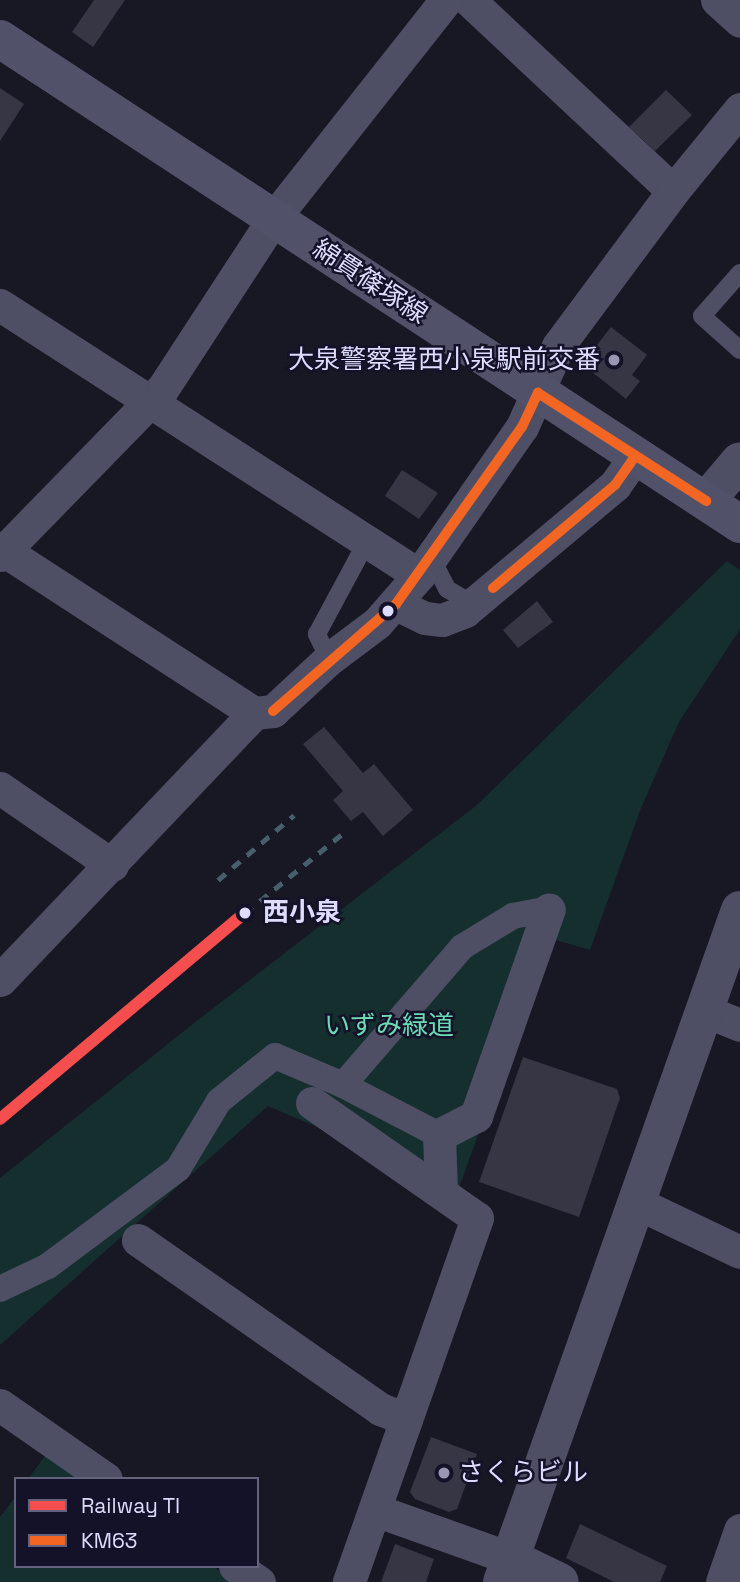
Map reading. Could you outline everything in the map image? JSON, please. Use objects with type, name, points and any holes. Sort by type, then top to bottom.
[{"type":"main road","name":"綿貫篠塚線","points":[[0,39],[740,524]]},
{"type":"street","points":[[446,0],[273,219],[150,403],[1,551],[254,713],[273,711],[329,659],[396,604],[428,564],[522,427],[558,346],[673,191],[740,110]]},
{"type":"street","points":[[469,0],[673,191]]},
{"type":"street","points":[[717,0],[740,21]]},
{"type":"street","points":[[0,305],[366,543],[428,564]]},
{"type":"street","points":[[396,604],[425,618],[442,621],[465,611],[615,485],[635,456]]},
{"type":"street","points":[[706,501],[740,461]]},
{"type":"street","points":[[0,979],[112,865],[254,713]]},
{"type":"street","points":[[0,788],[112,865]]},
{"type":"street","points":[[343,1085],[462,947],[513,916],[549,909]]},
{"type":"street","points":[[439,1135],[476,1116],[549,909]]},
{"type":"street","points":[[506,1570],[740,910]]},
{"type":"street","points":[[703,1010],[740,1025]]},
{"type":"street","points":[[0,1289],[48,1266],[178,1168],[219,1101],[275,1056],[343,1085],[439,1135]]},
{"type":"street","points":[[312,1103],[477,1218],[349,1582]]},
{"type":"street","points":[[439,1135],[441,1192]]},
{"type":"street","points":[[635,1202],[740,1252]]},
{"type":"street","points":[[138,1240],[380,1409],[406,1419]]},
{"type":"street","points":[[0,1405],[103,1477]]},
{"type":"street","points":[[375,1510],[506,1570],[560,1582]]},
{"type":"street","points":[[722,1582],[740,1530]]},
{"type":"street","points":[[238,1568],[259,1582]]},
{"type":"lane","points":[[740,273],[702,316],[740,350]]},
{"type":"lane","points":[[329,659],[317,634],[366,543]]},
{"type":"lane","points":[[428,564],[437,569],[447,589],[464,599],[481,597]]},
{"type":"green space","name":"いずみ緑道","points":[[727,561],[740,570],[740,629],[679,722],[641,808],[590,950],[549,938],[459,1188],[268,1106],[0,1345],[0,1178],[194,1023],[477,805]]},
{"type":"green space","points":[[45,1456],[76,1477],[29,1477]]},
{"type":"green space","points":[[14,1499],[14,1568],[215,1568],[236,1582],[0,1582],[0,1517]]},
{"type":"building","points":[[94,0],[125,0],[93,47],[72,32]]},
{"type":"building","points":[[0,88],[24,104],[0,141]]},
{"type":"building","points":[[666,90],[692,115],[655,151],[629,127]]},
{"type":"building","points":[[611,327],[647,355],[632,375],[640,381],[626,399],[582,364]]},
{"type":"building","points":[[402,470],[438,493],[419,519],[385,496]]},
{"type":"building","points":[[537,601],[553,622],[518,648],[503,630]]},
{"type":"building","points":[[324,727],[363,773],[374,764],[413,810],[383,836],[363,812],[351,821],[333,800],[343,791],[303,744]]},
{"type":"building","points":[[523,1057],[617,1089],[620,1098],[579,1217],[479,1182]]},
{"type":"building","name":"さくらビル","points":[[431,1437],[477,1454],[457,1509],[449,1512],[415,1499],[410,1492]]},
{"type":"building","points":[[580,1524],[667,1566],[660,1582],[614,1582],[566,1558]]},
{"type":"building","points":[[395,1544],[434,1559],[426,1582],[381,1582]]},
{"type":"railway","points":[[218,880],[294,815]]},
{"type":"railway","points":[[245,913],[341,835]]},
{"type":"rail line","name":"TI","points":[[0,1119],[245,913]]},
{"type":"transit line","name":"KM63","points":[[273,711],[396,604],[522,427],[538,393],[706,501]]},
{"type":"transit line","name":"KM63","points":[[493,588],[615,485],[635,456]]},
{"type":"place","name":"大泉警察署西小泉駅前交番","points":[[614,360]]},
{"type":"place","name":"西小泉","points":[[245,913]]},
{"type":"place","name":"さくらビル","points":[[444,1473]]}]
